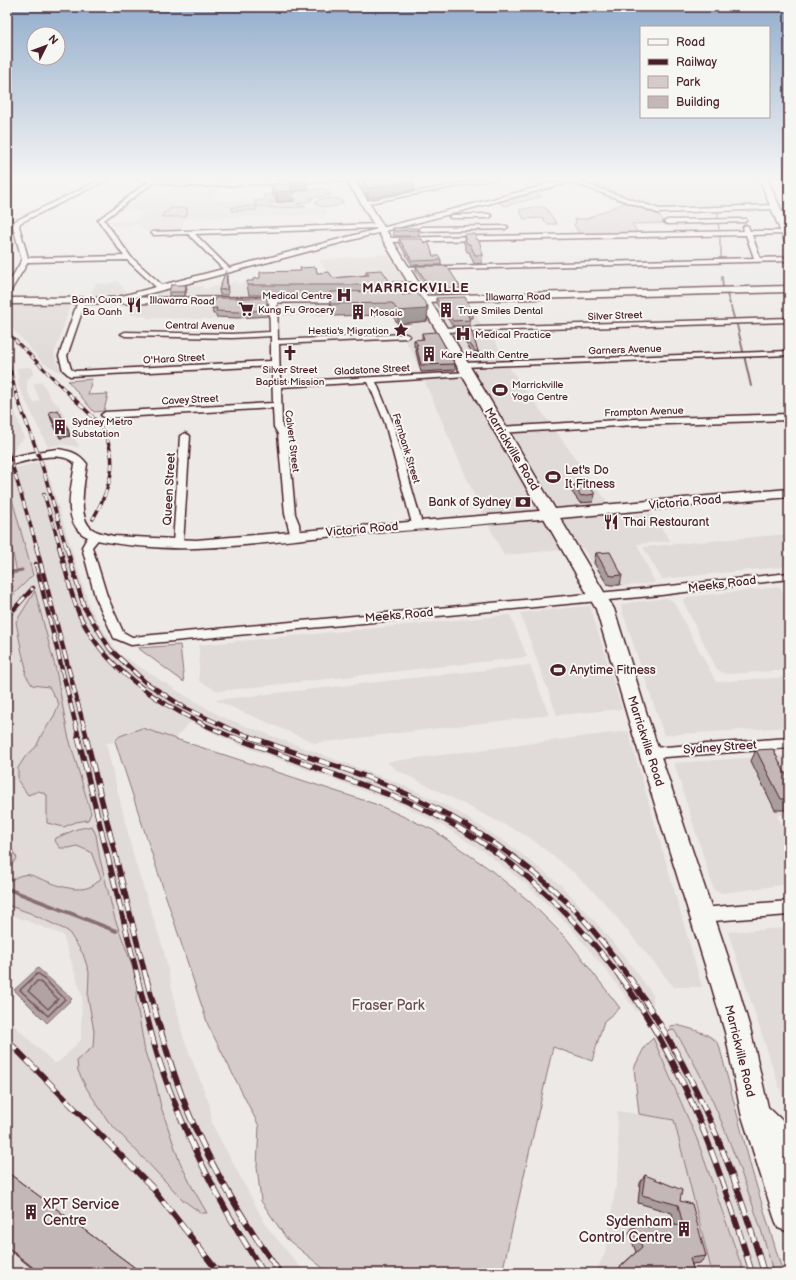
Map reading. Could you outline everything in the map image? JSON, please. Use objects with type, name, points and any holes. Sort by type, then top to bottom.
[{"type":"main road","name":"Marrickville Road","points":[[388,240],[551,514],[605,609],[638,718],[651,753],[738,1032],[755,1113],[789,1217]]},
{"type":"main road","name":"Illawarra Road","points":[[7,301],[121,299],[366,300]]},
{"type":"main road","name":"Illawarra Road","points":[[409,300],[423,299]]},
{"type":"main road","points":[[535,488],[552,501],[581,511]]},
{"type":"main road","name":"Victoria Road","points":[[551,514],[789,493]]},
{"type":"main road","points":[[755,1113],[767,1127],[789,1145]]},
{"type":"street","points":[[7,292],[25,260],[19,238]]},
{"type":"street","points":[[115,238],[130,258],[160,287]]},
{"type":"street","points":[[197,238],[228,270]]},
{"type":"street","points":[[121,299],[160,287],[345,238]]},
{"type":"street","points":[[388,240],[497,238]]},
{"type":"street","points":[[750,238],[758,260]]},
{"type":"street","points":[[25,260],[130,258]]},
{"type":"street","points":[[405,268],[789,259]]},
{"type":"street","name":"Illawarra Road","points":[[423,299],[789,290]]},
{"type":"street","name":"O'Hara Street","points":[[82,300],[63,356],[67,370],[73,374],[276,363]]},
{"type":"street","name":"Calvert Street","points":[[273,300],[278,427],[282,434],[290,514],[294,524],[295,535]]},
{"type":"street","name":"Silver Street","points":[[442,330],[789,320]]},
{"type":"street","name":"Central Avenue","points":[[125,334],[275,338]]},
{"type":"street","points":[[275,338],[406,336]]},
{"type":"street","name":"Garners Avenue","points":[[465,370],[789,353]]},
{"type":"street","name":"Gladstone Street","points":[[277,385],[371,380],[465,370]]},
{"type":"street","name":"Fernbank Street","points":[[371,380],[390,423],[417,524]]},
{"type":"street","name":"Cavey Street","points":[[105,415],[278,405]]},
{"type":"street","name":"Frampton Avenue","points":[[500,430],[628,423],[789,417]]},
{"type":"street","name":"Queen Street","points":[[178,544],[185,436]]},
{"type":"street","name":"Victoria Road","points":[[7,462],[52,453],[74,456],[80,460],[81,464],[76,502],[77,515],[82,527],[96,536],[113,540],[178,544],[551,514]]},
{"type":"street","name":"Meeks Road","points":[[96,536],[91,540],[87,547],[102,596],[118,635],[131,641],[661,591],[789,576]]},
{"type":"street","name":"Sydney Street","points":[[651,753],[789,743]]},
{"type":"street","points":[[701,915],[789,908]]},
{"type":"shaded area","points":[[388,254],[399,272],[447,271],[472,313],[475,313],[482,326],[490,332],[509,367],[605,499],[613,516],[652,514],[670,541],[637,544],[655,583],[612,587],[606,585],[583,548],[504,555],[482,513],[412,352],[391,314],[280,316],[279,298],[141,296],[192,282],[191,286],[203,286],[202,289],[237,281],[237,284],[319,275],[327,273],[319,260]]},
{"type":"shaded area","points":[[117,281],[128,293],[114,296],[89,296],[96,283],[106,284]]},
{"type":"shaded area","points":[[71,303],[54,355],[62,373],[42,362],[7,322],[7,305]]},
{"type":"shaded area","points":[[132,303],[268,304],[268,318],[147,318],[146,316],[130,315]]},
{"type":"shaded area","points":[[29,367],[33,369],[33,374],[27,380],[27,390],[30,397],[34,403],[40,400],[33,384],[42,382],[51,399],[59,406],[79,447],[61,444],[48,447],[19,387],[17,368]]},
{"type":"shaded area","points":[[7,388],[24,438],[16,445],[13,453],[7,454]]},
{"type":"shaded area","points":[[44,461],[90,608],[118,653],[179,692],[222,717],[403,785],[453,809],[510,845],[562,886],[600,927],[632,966],[653,995],[653,1005],[637,1012],[607,971],[566,922],[527,885],[486,853],[448,829],[403,805],[237,744],[190,722],[173,741],[120,736],[115,741],[106,744],[135,862],[163,948],[183,1037],[210,1106],[212,1124],[267,1227],[305,1273],[7,1273],[7,1019],[54,1063],[59,1062],[81,1040],[82,995],[63,935],[7,913],[7,601],[33,575],[7,481],[7,470]]},
{"type":"shaded area","points":[[7,526],[15,568],[7,570]]},
{"type":"shaded area","points":[[789,534],[789,566],[662,579],[643,547]]},
{"type":"shaded area","points":[[780,587],[789,601],[789,670],[726,674],[717,670],[683,601],[687,597]]},
{"type":"shaded area","points":[[667,598],[673,601],[716,682],[789,677],[789,727],[664,735],[621,607],[623,604]]},
{"type":"shaded area","points":[[590,606],[622,709],[557,715],[520,613]]},
{"type":"shaded area","points":[[510,615],[527,657],[218,691],[199,681],[199,645]]},
{"type":"shaded area","points":[[530,665],[549,715],[315,743],[215,700]]},
{"type":"shaded area","points":[[628,731],[702,987],[674,987],[603,901],[571,870],[529,837],[397,770],[387,762]]},
{"type":"shaded area","points":[[789,755],[789,815],[777,815],[789,841],[789,884],[723,893],[714,890],[674,763]]},
{"type":"shaded area","points":[[789,928],[789,1116],[728,932]]},
{"type":"shaded area","points":[[674,1030],[689,1052],[715,1104],[748,1190],[766,1244],[773,1273],[744,1273],[697,1139],[653,1038]]},
{"type":"shaded area","points":[[617,1111],[674,1120],[712,1273],[595,1273],[605,1253],[619,1167]]},
{"type":"green space","points":[[92,379],[88,395],[108,394],[104,411],[94,412],[68,381]]},
{"type":"green space","points":[[7,481],[33,575],[7,601],[13,586],[7,584],[7,576],[17,573],[7,526]]},
{"type":"green space","points":[[35,591],[56,670],[68,735],[91,813],[88,820],[76,822],[64,827],[47,823],[47,795],[39,791],[28,795],[18,781],[18,768],[25,757],[36,747],[42,734],[54,716],[59,704],[49,687],[32,685],[25,674],[26,668],[16,622]]},
{"type":"green space","points":[[180,645],[184,682],[138,648]]},
{"type":"green space","name":"Fraser Park","points":[[142,728],[378,805],[433,830],[488,868],[529,901],[567,939],[620,1008],[604,1021],[592,1061],[553,1047],[502,1273],[329,1273],[287,1239],[261,1201],[257,1167],[259,1126],[208,1025],[115,741],[120,736]]},
{"type":"green space","points":[[92,826],[96,835],[100,859],[115,919],[131,962],[137,984],[136,999],[145,1052],[156,1084],[161,1107],[179,1160],[207,1213],[201,1213],[183,1200],[108,1121],[87,1089],[78,1071],[77,1060],[93,1047],[94,1031],[88,998],[89,972],[83,954],[68,931],[30,913],[7,905],[7,884],[14,878],[25,875],[30,875],[56,885],[72,889],[88,888],[95,884],[101,878],[91,852],[77,846],[60,848],[55,841],[56,838],[77,829]]},
{"type":"green space","points":[[7,827],[10,834],[11,848],[17,858],[7,870]]},
{"type":"green space","points":[[677,1025],[705,1034],[719,1045],[752,1171],[783,1273],[773,1273],[751,1201],[730,1142],[709,1093],[684,1045],[674,1030],[669,1031],[670,1026]]},
{"type":"green space","points":[[653,1038],[697,1139],[744,1273],[712,1273],[674,1120],[639,1114],[634,1068],[645,1046]]},
{"type":"water","points":[[38,968],[72,999],[47,1023],[14,990]]},
{"type":"building","points":[[465,238],[476,238],[477,240],[479,240],[483,255],[475,255],[470,244],[467,244]]},
{"type":"building","points":[[399,239],[422,239],[424,243],[429,243],[433,256],[439,256],[441,260],[412,261]]},
{"type":"building","points":[[416,266],[447,266],[461,288],[431,289]]},
{"type":"building","points":[[316,267],[317,273],[329,272],[333,278],[369,275],[366,271],[382,270],[390,282],[412,282],[410,285],[247,285],[247,281],[253,281],[253,279],[260,278],[260,272],[301,271],[300,268]]},
{"type":"building","points":[[226,270],[227,289],[219,290]]},
{"type":"building","points":[[171,285],[186,285],[185,292],[169,292]]},
{"type":"building","points":[[404,291],[402,295],[417,293],[428,306],[426,306],[427,309],[398,311],[392,303],[330,304],[330,292]]},
{"type":"building","points":[[465,297],[473,312],[467,313],[470,320],[453,321],[436,298]]},
{"type":"building","points":[[215,298],[267,298],[267,310],[237,312],[216,311],[217,308],[212,308]]},
{"type":"building","points":[[470,327],[478,351],[476,352],[458,328]]},
{"type":"building","points":[[437,332],[455,364],[421,365],[416,345],[418,345],[414,340],[424,339],[422,333]]},
{"type":"building","points":[[58,410],[68,429],[58,431],[49,412]]},
{"type":"building","points":[[588,484],[595,494],[581,496],[574,485]]},
{"type":"building","points":[[610,552],[622,575],[609,575],[596,553]]},
{"type":"building","points":[[773,749],[789,781],[789,799],[781,799],[756,750]]},
{"type":"building","name":"XPT Service Centre","points":[[7,1172],[142,1273],[40,1273],[7,1247]]},
{"type":"building","name":"Sydenham Control Centre","points":[[645,1175],[682,1190],[680,1201],[692,1204],[706,1256],[690,1258],[694,1273],[620,1273],[619,1268],[642,1247],[634,1225],[643,1219],[646,1227],[683,1225],[678,1205],[642,1195]]},
{"type":"waterway","points":[[720,238],[720,246]]},
{"type":"waterway","points":[[721,247],[721,257]]},
{"type":"waterway","points":[[722,277],[723,288]]},
{"type":"waterway","points":[[727,294],[730,304]]},
{"type":"waterway","points":[[731,307],[734,318]]},
{"type":"waterway","points":[[737,325],[751,386]]},
{"type":"waterway","points":[[7,573],[22,570]]},
{"type":"waterway","points":[[8,889],[116,931]]},
{"type":"railway","points":[[7,332],[69,394]]},
{"type":"railway","points":[[7,354],[16,395]]},
{"type":"railway","points":[[16,394],[41,462],[66,547]]},
{"type":"railway","points":[[69,394],[96,421],[104,433],[109,445],[111,458],[109,482],[100,506],[93,519]]},
{"type":"railway","points":[[7,448],[37,547]]},
{"type":"railway","points":[[44,494],[60,547]]},
{"type":"railway","points":[[36,546],[87,738]]},
{"type":"railway","points":[[59,546],[80,616],[93,638],[108,657],[126,675],[167,705],[235,738]]},
{"type":"railway","points":[[66,546],[84,607],[110,649],[145,682],[185,708],[230,729],[254,738]]},
{"type":"railway","points":[[36,564],[79,738]]},
{"type":"railway","points":[[7,617],[33,588]]},
{"type":"railway","points":[[78,737],[138,978]]},
{"type":"railway","points":[[86,737],[146,978]]},
{"type":"railway","points":[[233,737],[406,801],[469,834],[525,875],[551,898],[599,950],[621,978]]},
{"type":"railway","points":[[251,737],[372,779],[399,790],[476,832],[524,865],[568,903],[600,939],[629,978]]},
{"type":"railway","points":[[137,977],[157,1055],[182,1120],[206,1173],[234,1224],[264,1273]]},
{"type":"railway","points":[[146,977],[160,1029],[182,1097],[198,1135],[230,1196],[280,1273]]},
{"type":"railway","points":[[620,977],[664,1046],[699,1119],[714,1157],[752,1273]]},
{"type":"railway","points":[[629,977],[673,1046],[709,1119],[725,1156],[739,1195],[764,1273]]},
{"type":"railway","points":[[7,1040],[151,1186],[219,1273]]},
{"type":"place","name":"Medical Centre","points":[[344,295]]},
{"type":"place","name":"Banh Cuon Ba Oanh","points":[[134,305]]},
{"type":"place","name":"Kung Fu Grocery","points":[[246,309]]},
{"type":"place","name":"True Smiles Dental","points":[[446,310]]},
{"type":"place","name":"Mosaic","points":[[358,312]]},
{"type":"place","name":"Hestia's Migration","points":[[401,330]]},
{"type":"place","name":"Medical Practice","points":[[463,334]]},
{"type":"place","name":"Silver Street Baptist Mission","points":[[290,353]]},
{"type":"place","name":"Kare Health Centre","points":[[429,354]]},
{"type":"place","name":"Marrickville Yoga Centre","points":[[500,390]]},
{"type":"place","name":"Sydney Metro Substation","points":[[60,427]]},
{"type":"place","name":"Let's Do It Fitness","points":[[553,477]]},
{"type":"place","name":"Bank of Sydney","points":[[523,502]]},
{"type":"place","name":"Thai Restaurant","points":[[611,522]]},
{"type":"place","name":"Anytime Fitness","points":[[558,670]]},
{"type":"place","name":"XPT Service Centre","points":[[31,1212]]},
{"type":"place","name":"Sydenham Control Centre","points":[[684,1229]]},
{"type":"district","name":"MARRICKVILLE","points":[[416,287]]}]
